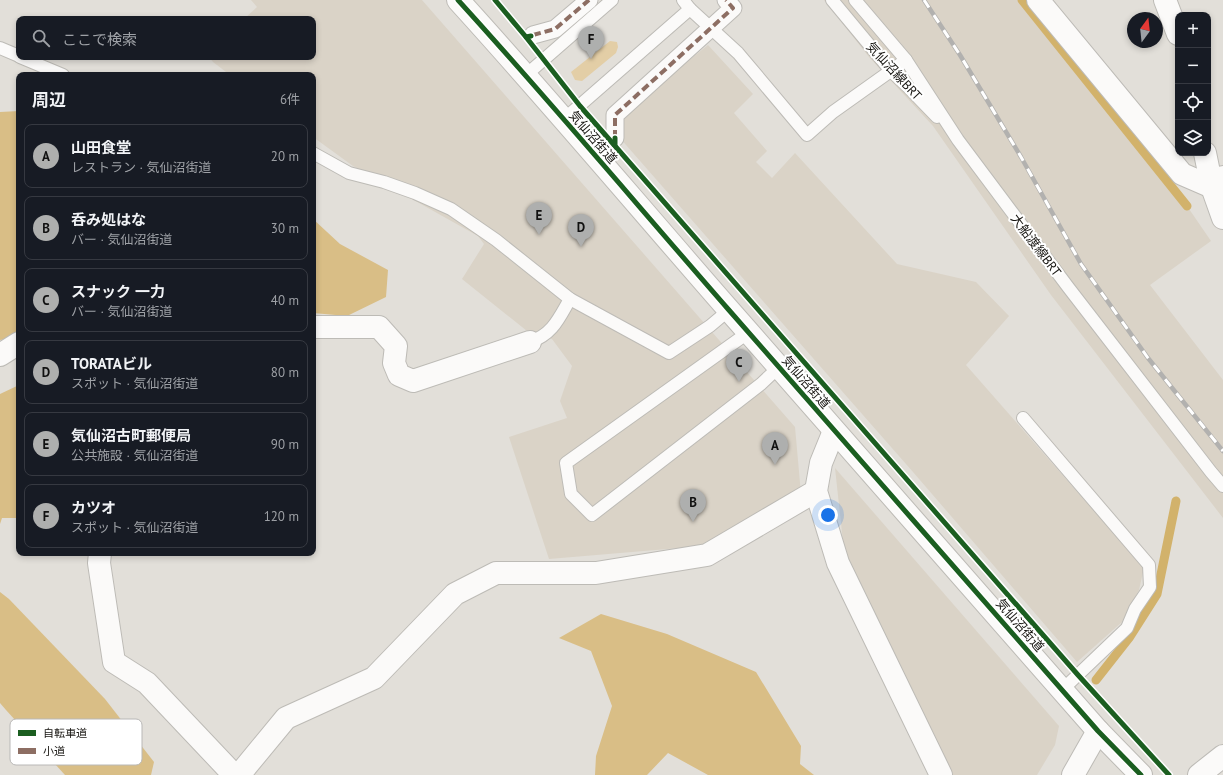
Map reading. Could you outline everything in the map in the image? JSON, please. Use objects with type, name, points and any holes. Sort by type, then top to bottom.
[{"type":"street","name":"気仙沼街道","points":[[458,0],[526,75],[563,120],[834,431],[1098,731],[1141,775]]},
{"type":"street","points":[[533,35],[555,29],[588,0]]},
{"type":"street","points":[[615,138],[615,115],[733,8],[726,0]]},
{"type":"street","points":[[1038,0],[1182,174],[1217,182]]},
{"type":"street","points":[[1165,0],[1175,26]]},
{"type":"street","points":[[1206,156],[1217,182],[1223,218]]},
{"type":"street","points":[[316,326],[379,327],[396,346],[394,363],[399,375],[413,381],[530,342]]},
{"type":"street","points":[[0,354],[16,345]]},
{"type":"street","points":[[834,431],[821,463],[816,491],[838,563],[941,775]]},
{"type":"street","points":[[239,775],[286,718],[374,678],[455,594],[496,573],[596,573],[707,555],[816,491]]},
{"type":"street","points":[[100,556],[99,563],[114,662],[147,683],[234,775]]},
{"type":"street","points":[[1073,775],[1098,731]]},
{"type":"street","points":[[1199,775],[1223,756]]},
{"type":"lane","points":[[526,75],[612,0]]},
{"type":"lane","name":"気仙沼線BRT","points":[[832,0],[891,71],[958,140]]},
{"type":"lane","name":"大船渡線BRT","points":[[856,0],[906,60],[958,140],[1068,287],[1223,486]]},
{"type":"lane","points":[[563,120],[686,5],[738,53],[807,135],[833,112],[906,60]]},
{"type":"lane","points":[[0,48],[16,55]]},
{"type":"lane","points":[[27,60],[56,72]]},
{"type":"lane","points":[[316,155],[349,173],[384,182],[415,193],[451,209],[496,240],[570,299],[669,353],[710,326],[729,310]]},
{"type":"lane","points":[[530,342],[539,338],[553,327],[570,299]]},
{"type":"lane","points":[[749,332],[566,463],[571,494],[592,515],[761,384],[779,367]]},
{"type":"lane","points":[[1023,418],[1149,564],[1150,587],[1135,609],[1127,628],[1062,690]]},
{"type":"shaded area","points":[[251,0],[422,0],[795,427],[801,494],[703,546],[549,559],[509,437],[567,418],[560,401],[572,366],[552,339],[532,335],[462,279],[484,244],[478,236],[353,166],[316,139],[316,72],[226,72],[213,62],[211,60],[316,60],[316,16],[247,16],[257,7]]},
{"type":"shaded area","points":[[824,0],[1021,0],[1187,206],[1211,241],[1150,285],[1223,380],[1223,518],[1051,295],[933,126],[869,57]]},
{"type":"shaded area","points":[[610,41],[617,42],[618,47],[616,53],[582,81],[575,80],[571,72]]},
{"type":"shaded area","points":[[708,45],[753,94],[734,113],[767,151],[756,162],[772,178],[795,153],[897,264],[976,282],[1009,316],[966,365],[1144,568],[1139,590],[1122,622],[1077,662],[913,472],[619,137],[626,111]]},
{"type":"shaded area","points":[[16,111],[16,337],[0,340],[0,112]]},
{"type":"shaded area","points":[[316,222],[340,244],[388,270],[386,297],[347,316],[316,313]]},
{"type":"shaded area","points":[[16,386],[16,518],[2,518],[0,524],[0,394]]},
{"type":"shaded area","points":[[835,468],[1059,726],[1055,745],[1037,775],[949,775],[845,560]]},
{"type":"shaded area","points":[[0,592],[9,599],[105,699],[121,719],[14,719],[0,703]]},
{"type":"shaded area","points":[[601,614],[667,634],[756,672],[801,746],[800,764],[814,775],[708,775],[668,753],[647,775],[595,775],[596,756],[612,706],[591,651],[559,638]]},
{"type":"shaded area","points":[[142,747],[154,762],[151,775],[65,775],[56,765],[142,765]]},
{"type":"waterway","points":[[1022,0],[1187,206]]},
{"type":"waterway","points":[[1096,680],[1129,638],[1157,594],[1176,501]]},
{"type":"railway","points":[[924,0],[960,55],[1021,157],[1081,264],[1148,358],[1223,451]]},
{"type":"marked path","points":[[533,35],[555,29],[589,0]]},
{"type":"marked path","points":[[615,138],[615,115],[733,8],[726,0]]},
{"type":"cycle path","points":[[458,0],[1098,731],[1141,775]]},
{"type":"cycle path","points":[[495,0],[526,37],[531,36]]},
{"type":"cycle path","points":[[526,37],[580,106],[615,146]]},
{"type":"cycle path","points":[[615,138],[615,146],[1078,675],[1169,775]]},
{"type":"place","name":"カツオ","points":[[591,59]]},
{"type":"place","name":"気仙沼古町郵便局","points":[[539,235]]},
{"type":"place","name":"TORATAビル","points":[[581,247]]},
{"type":"place","name":"スナック 一力","points":[[739,382]]},
{"type":"place","name":"山田食堂","points":[[775,465]]},
{"type":"place","name":"呑み処はな","points":[[693,522]]}]
